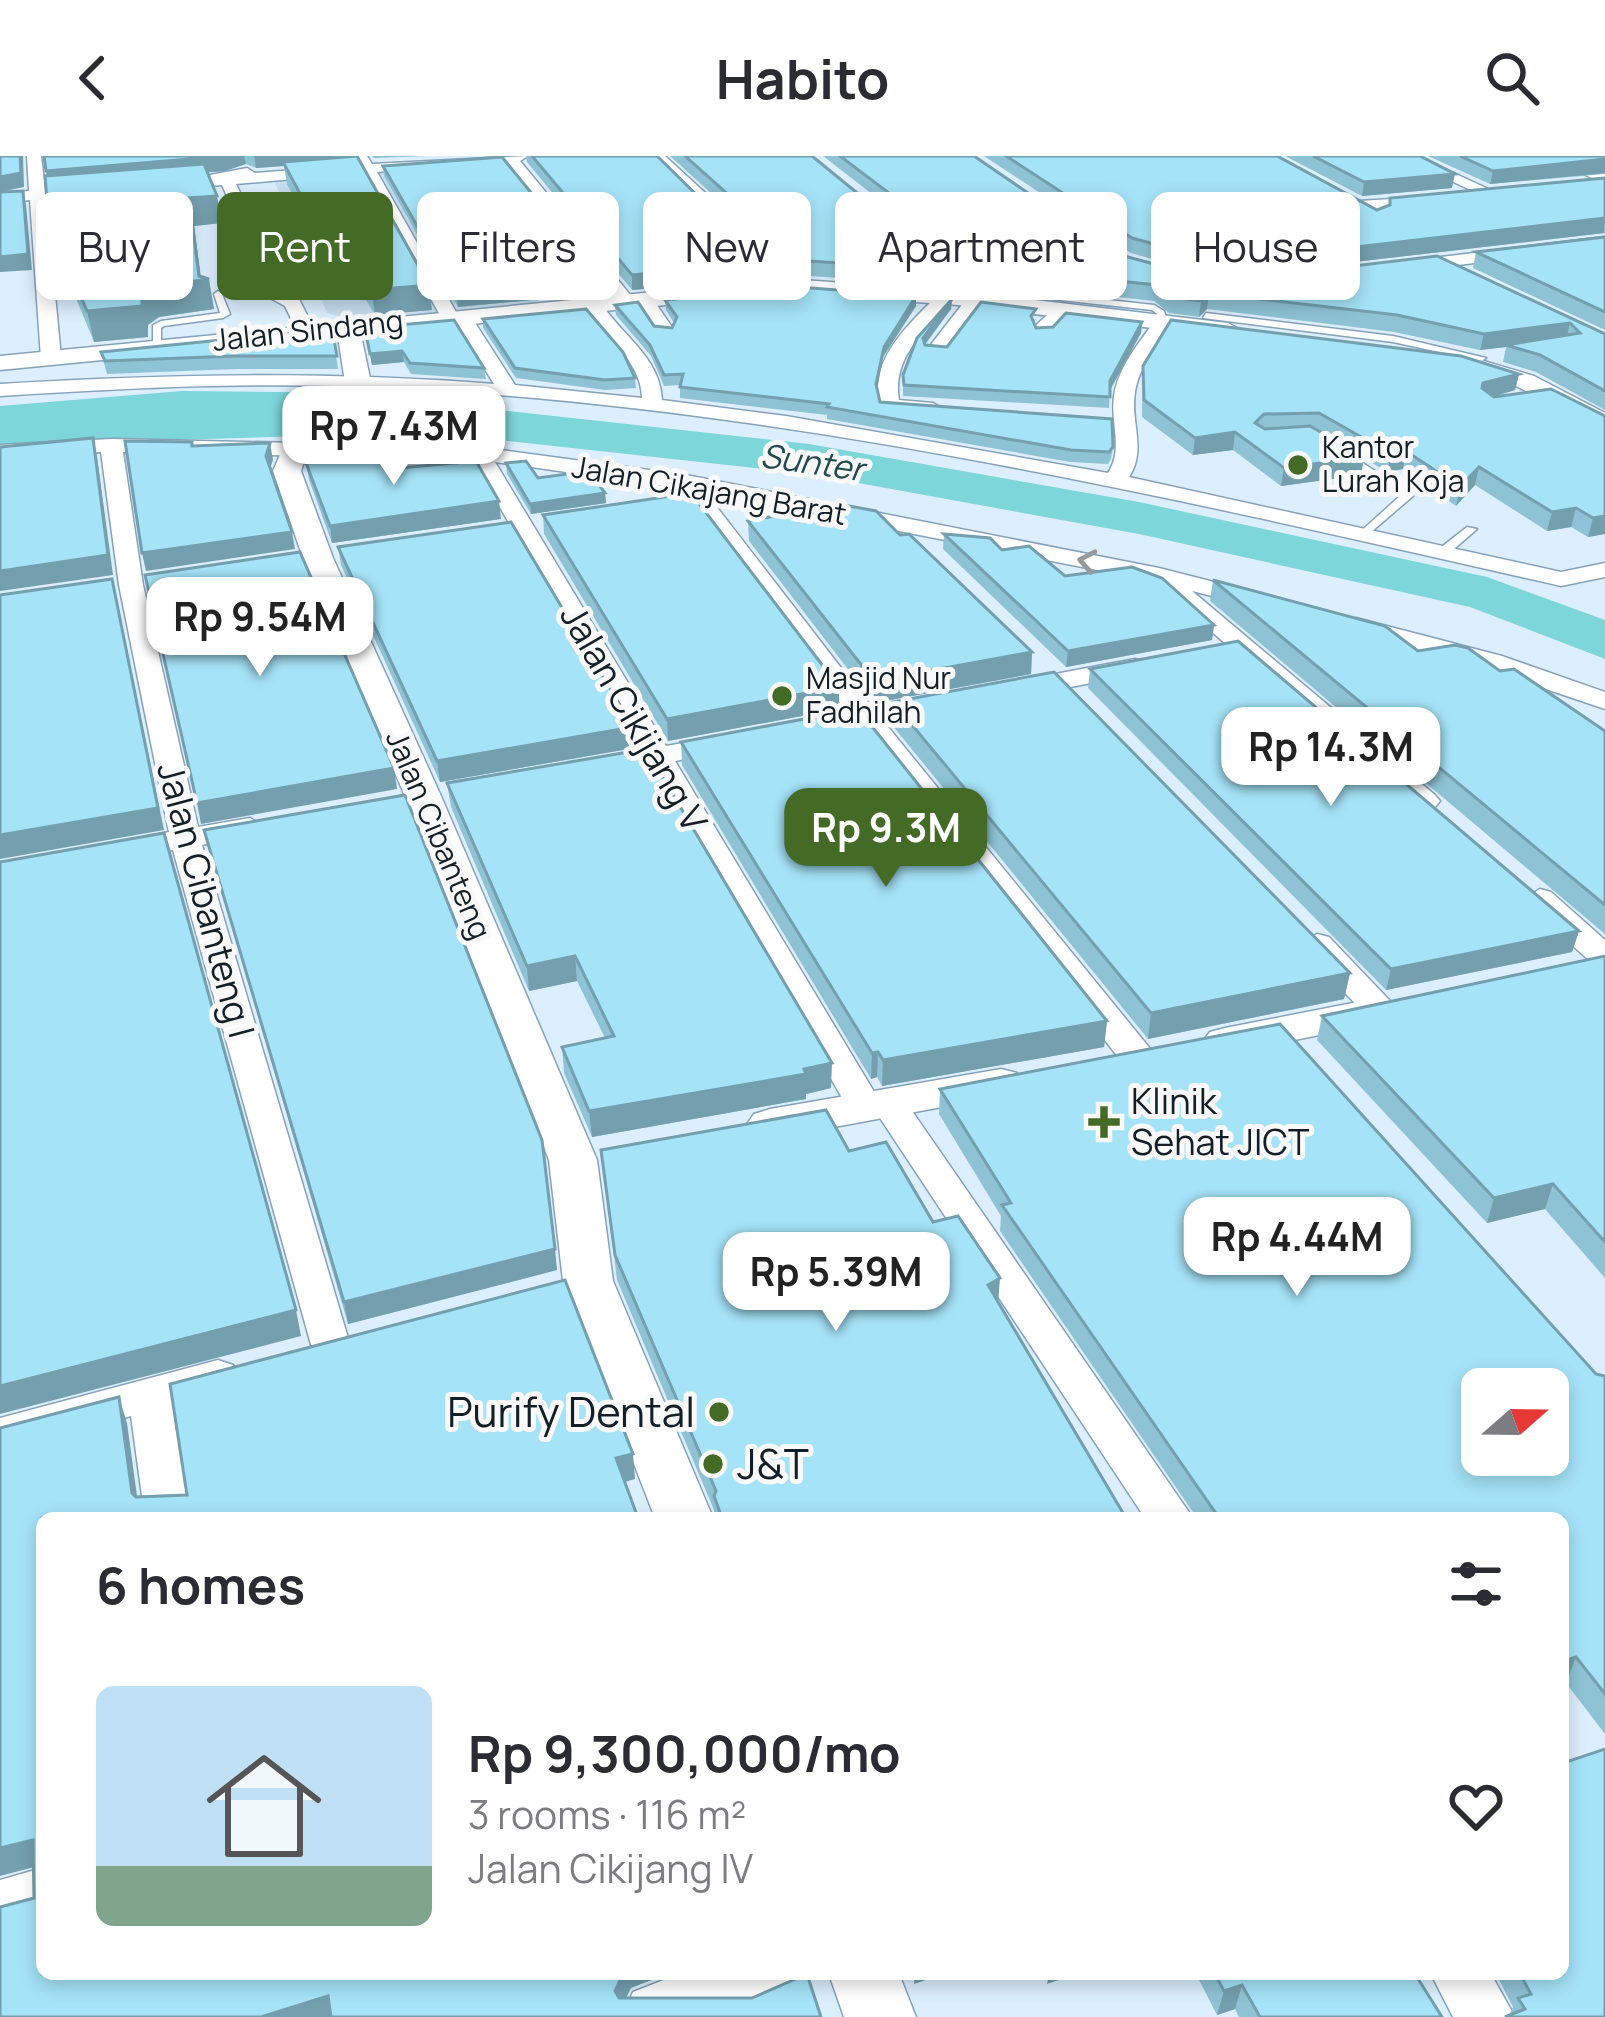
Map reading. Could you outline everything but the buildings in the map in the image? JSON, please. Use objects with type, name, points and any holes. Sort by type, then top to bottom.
[{"type":"street","points":[[0,198],[36,195],[34,156]]},
{"type":"street","points":[[508,156],[664,330]]},
{"type":"street","points":[[155,185],[364,162],[521,156]]},
{"type":"street","points":[[656,156],[695,192]]},
{"type":"street","points":[[1405,156],[1517,206]]},
{"type":"street","points":[[1551,156],[1605,180]]},
{"type":"street","points":[[364,162],[455,316],[508,390]]},
{"type":"street","points":[[227,180],[232,192]]},
{"type":"street","points":[[1572,184],[1605,180]]},
{"type":"street","points":[[1360,206],[1533,188]]},
{"type":"street","points":[[72,192],[108,189]]},
{"type":"street","points":[[1360,207],[1379,217]]},
{"type":"street","points":[[1376,270],[1605,242]]},
{"type":"street","points":[[1571,246],[1605,261]]},
{"type":"street","points":[[1438,262],[1475,280]]},
{"type":"street","name":"Jalan Sindang","points":[[0,363],[643,299]]},
{"type":"street","points":[[46,300],[52,358]]},
{"type":"street","points":[[296,300],[306,331]]},
{"type":"street","points":[[952,300],[896,354],[886,388],[894,407],[966,411]]},
{"type":"street","points":[[936,351],[956,300]]},
{"type":"street","name":"Jalan Sindang","points":[[1015,300],[1062,311],[1162,323],[1206,322],[1471,359],[1605,423]]},
{"type":"street","points":[[593,304],[600,322],[635,351],[650,372],[652,406]]},
{"type":"street","points":[[1042,330],[1062,311]]},
{"type":"street","points":[[1113,482],[1126,471],[1130,459],[1111,419],[1126,382],[1162,323]]},
{"type":"street","points":[[299,444],[353,387],[347,326]]},
{"type":"street","points":[[0,390],[118,381],[508,390],[759,419],[1113,482],[1443,552],[1605,593]]},
{"type":"street","points":[[1510,401],[1553,396]]},
{"type":"street","name":"Jalan Cikajang Barat","points":[[0,451],[299,444],[479,453],[689,496],[897,524],[1159,575],[1270,604]]},
{"type":"street","name":"Jalan Cibanteng","points":[[299,444],[287,471],[318,558],[423,796],[595,1156],[566,1287],[681,1512]]},
{"type":"street","name":"Jalan Cibanteng I","points":[[111,445],[132,585],[185,838],[330,1348]]},
{"type":"street","name":"Jalan Cikijang V","points":[[479,453],[655,757],[876,1105],[1166,1512]]},
{"type":"street","points":[[689,496],[1139,1059]]},
{"type":"street","points":[[897,524],[931,556]]},
{"type":"street","points":[[1561,579],[1605,570]]},
{"type":"street","points":[[1159,575],[1448,820]]},
{"type":"street","points":[[1337,621],[1493,662],[1605,700]]},
{"type":"street","points":[[1199,655],[1245,646]]},
{"type":"street","points":[[1028,650],[1090,711]]},
{"type":"street","points":[[1493,662],[1570,718]]},
{"type":"street","points":[[795,730],[1153,664]]},
{"type":"street","points":[[568,772],[748,739]]},
{"type":"street","points":[[92,855],[272,823]]},
{"type":"street","points":[[1518,881],[1605,959]]},
{"type":"street","points":[[1301,927],[1381,1011]]},
{"type":"street","points":[[1560,971],[1605,959]]},
{"type":"street","points":[[1093,1066],[1297,1045],[1381,1011],[1426,1001]]},
{"type":"street","points":[[730,1131],[1048,1075]]},
{"type":"street","points":[[0,1435],[373,1337]]},
{"type":"street","points":[[149,1393],[167,1512]]},
{"type":"street","points":[[0,1906],[36,1896]]},
{"type":"street","points":[[658,2017],[760,1980]]},
{"type":"street","points":[[866,1980],[880,2017]]},
{"type":"street","points":[[1463,1980],[1486,2017]]},
{"type":"lane","points":[[156,346],[156,327],[223,315],[227,312],[221,300]]},
{"type":"lane","points":[[1036,300],[1154,308],[1161,313],[1162,323]]},
{"type":"lane","points":[[1206,322],[1207,300]]},
{"type":"lane","points":[[1471,359],[1503,355]]},
{"type":"lane","points":[[1328,444],[1406,496],[1363,535]]},
{"type":"lane","points":[[1443,552],[1471,529]]},
{"type":"shaded area","points":[[383,171],[389,180],[453,175],[465,192],[417,192],[417,300],[538,300],[541,305],[362,323],[327,313],[322,300],[393,300],[393,192],[279,192],[274,180]]},
{"type":"shaded area","points":[[182,391],[377,393],[343,435],[0,445],[0,406]]},
{"type":"waterway","name":"Sunter","points":[[242,415],[481,423],[809,459],[1139,518],[1487,594],[1605,641]]},
{"type":"place","name":"Kantor Lurah Koja","points":[[1298,465]]},
{"type":"place","name":"Masjid Nur Fadhilah","points":[[782,696]]},
{"type":"place","name":"Klinik Sehat JICT","points":[[1104,1122]]},
{"type":"place","name":"Purify Dental","points":[[719,1412]]},
{"type":"place","name":"J&T","points":[[713,1464]]}]
